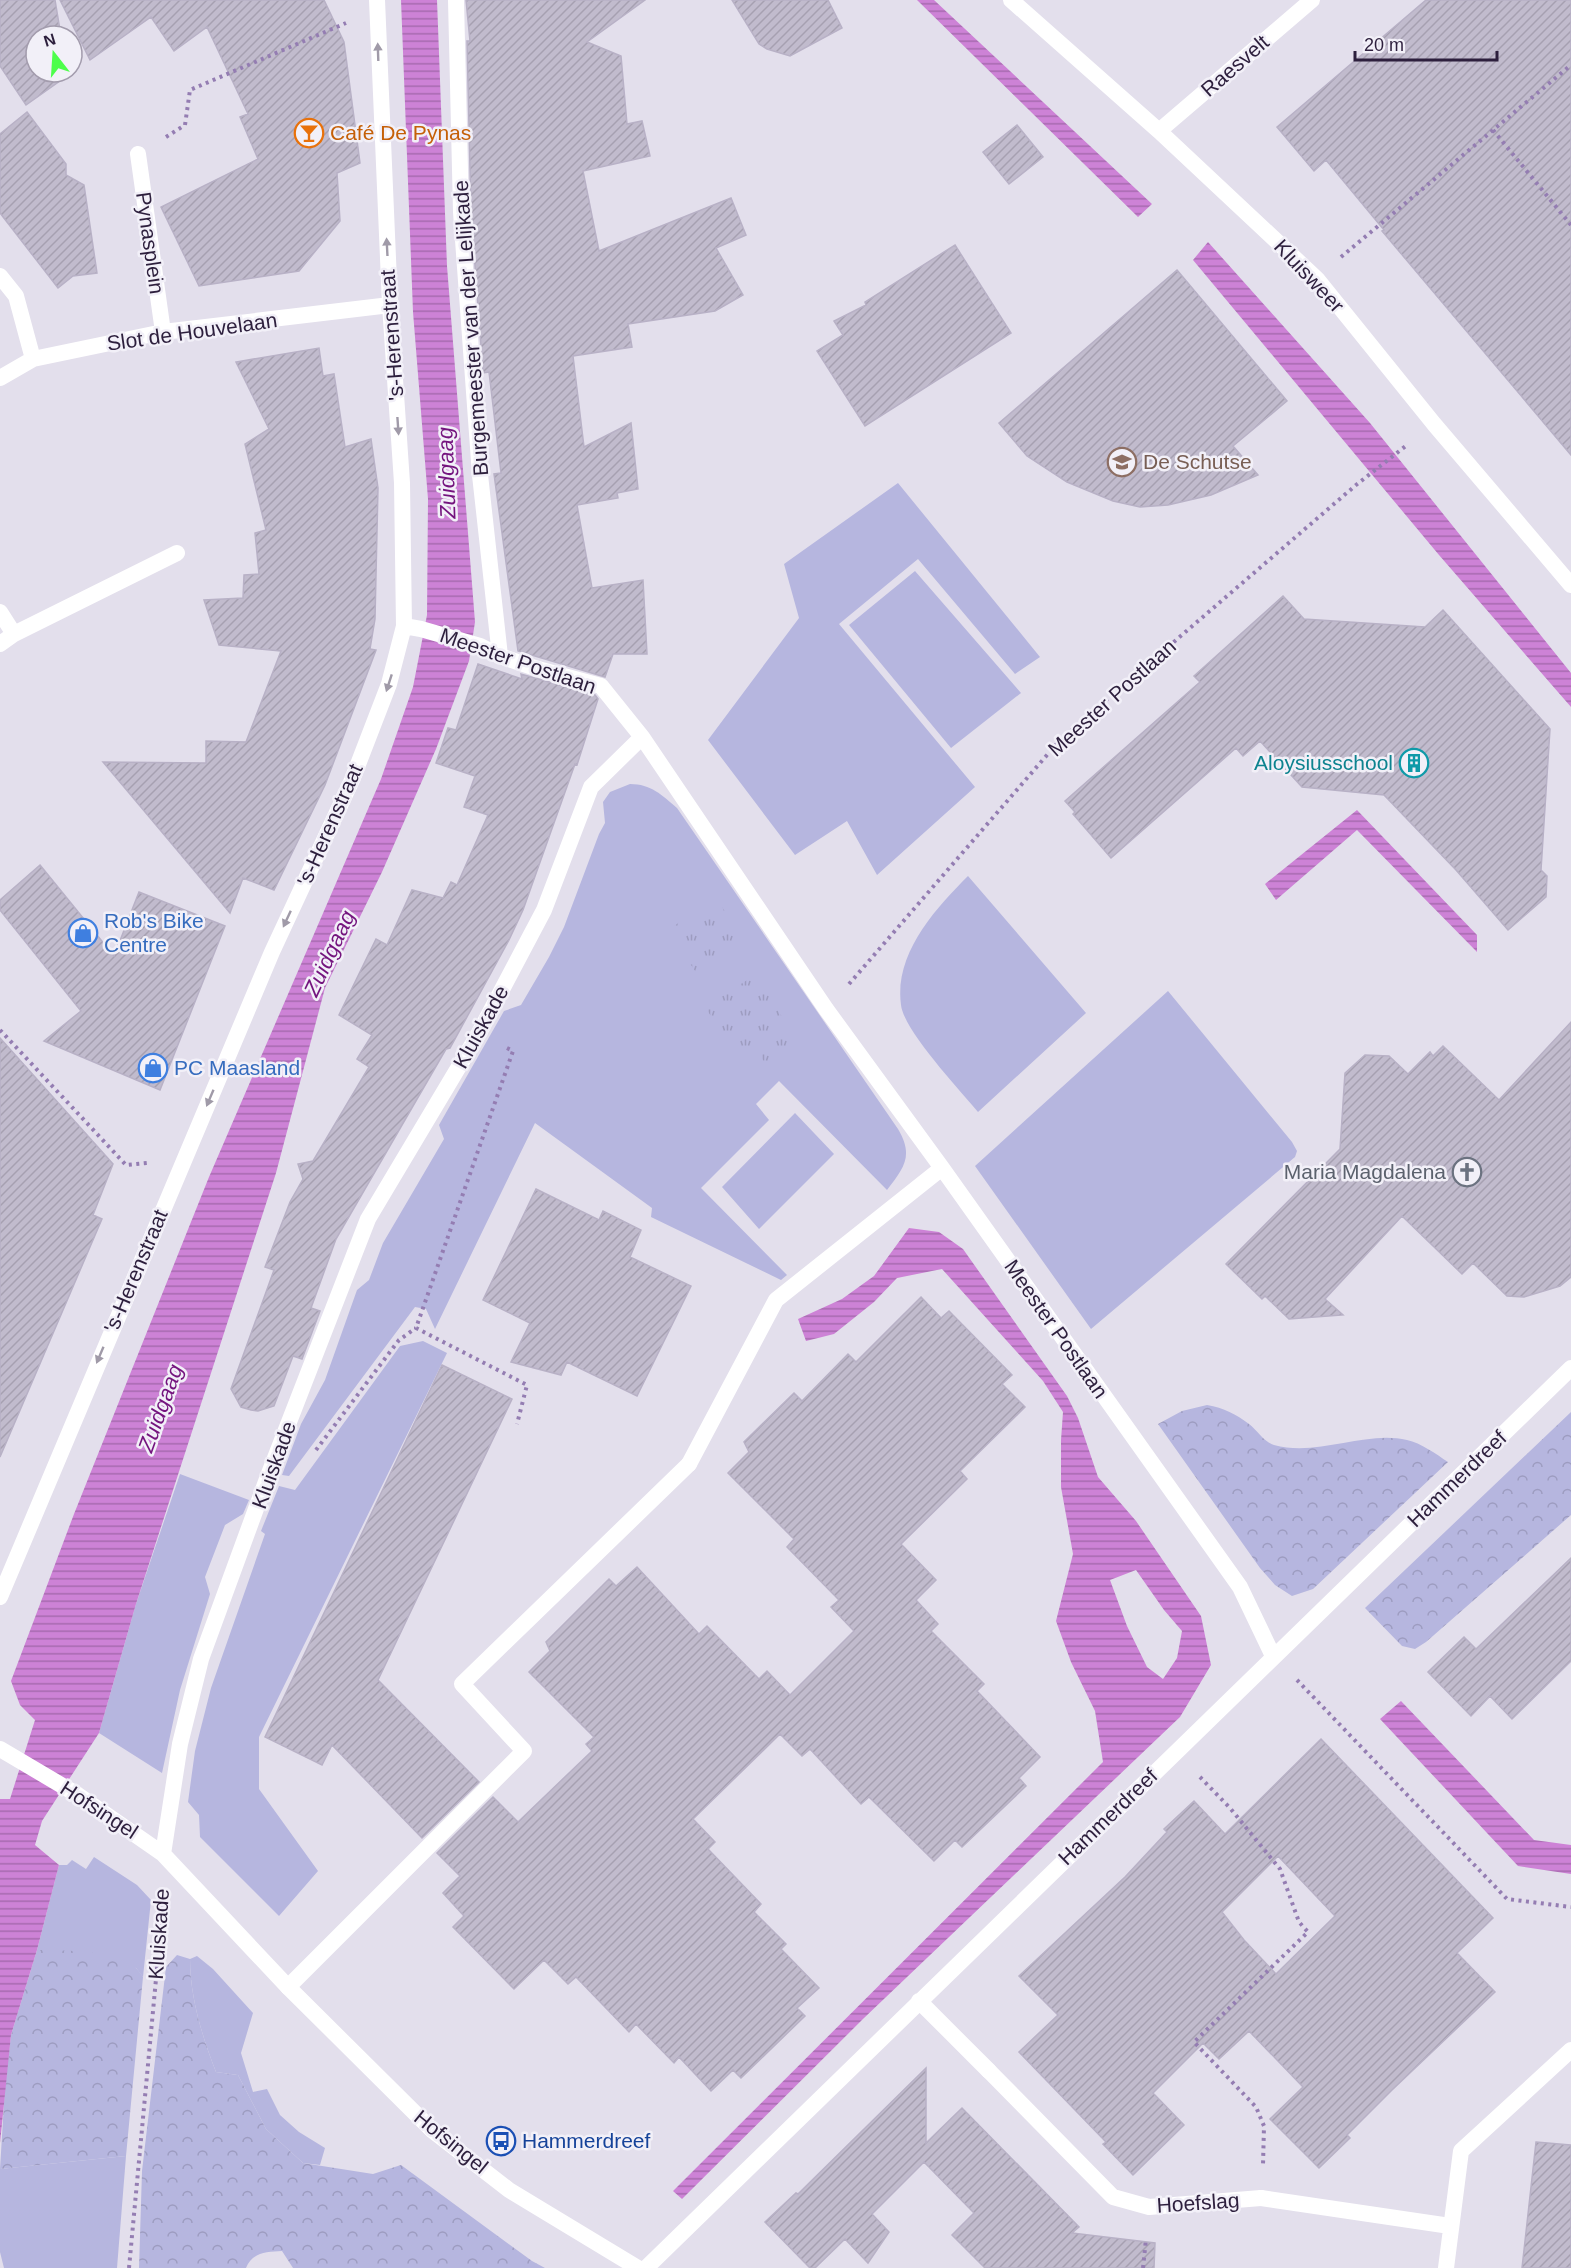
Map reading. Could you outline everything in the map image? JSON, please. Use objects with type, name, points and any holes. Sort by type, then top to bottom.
[{"type":"street","name":"Burgemeester van der Lelijkade","points":[[456,0],[462,223],[480,475],[500,656]]},
{"type":"street","name":"Kluisweer","points":[[1011,0],[1159,131],[1317,279],[1434,424],[1571,585]]},
{"type":"street","name":"Raesvelt","points":[[1159,131],[1312,0]]},
{"type":"street","name":"'s-Herenstraat","points":[[0,1597],[272,952],[352,780],[412,627],[390,305],[377,5]]},
{"type":"street","name":"Pynasplein","points":[[138,154],[163,332]]},
{"type":"street","points":[[0,276],[16,296],[33,359]]},
{"type":"street","name":"Slot de Houvelaan","points":[[0,378],[33,359],[163,332],[390,305]]},
{"type":"street","points":[[0,644],[14,634],[177,553]]},
{"type":"street","points":[[0,612],[14,634]]},
{"type":"street","name":"Meester Postlaan","points":[[412,627],[480,646],[500,656],[538,669],[601,686],[642,737],[826,1009],[1240,1587],[1273,1656]]},
{"type":"street","name":"Kluiskade","points":[[163,1854],[180,1744],[201,1659],[268,1476],[368,1219],[479,1033],[544,910],[591,787],[642,737]]},
{"type":"street","points":[[288,1987],[524,1751],[462,1684],[689,1464],[776,1300],[942,1168]]},
{"type":"street","name":"Hammerdreef","points":[[646,2268],[1571,1368]]},
{"type":"street","name":"Hofsingel","points":[[0,1749],[78,1795],[163,1854],[288,1987],[433,2131],[509,2190],[638,2268]]},
{"type":"street","name":"Hoefslag","points":[[920,2001],[1113,2198],[1149,2207],[1262,2198],[1450,2226]]},
{"type":"street","points":[[1446,2268],[1461,2151],[1571,2050]]},
{"type":"path","points":[[138,154],[185,125],[190,90],[377,5]]},
{"type":"path","points":[[1317,279],[1370,231],[1571,65]]},
{"type":"path","points":[[1493,130],[1571,225]]},
{"type":"path","name":"Meester Postlaan","points":[[826,1009],[1060,740],[1356,485],[1434,424]]},
{"type":"path","points":[[0,1030],[126,1165],[185,1157]]},
{"type":"path","points":[[314,1453],[399,1340],[416,1328],[513,1051]]},
{"type":"path","points":[[416,1328],[527,1385],[517,1424]]},
{"type":"path","points":[[1273,1656],[1507,1899],[1571,1907]]},
{"type":"path","points":[[1174,1752],[1230,1808],[1280,1869],[1299,1922],[1308,1932],[1194,2042],[1256,2107],[1264,2126],[1262,2198]]},
{"type":"path","name":"Kluiskade","points":[[129,2268],[163,1902],[163,1854]]},
{"type":"green space","points":[[898,483],[1040,657],[1015,674],[918,559],[839,624],[975,787],[877,875],[847,821],[795,855],[708,740],[799,618],[784,564]]},
{"type":"green space","points":[[915,571],[1021,693],[951,748],[849,625]]},
{"type":"green space","points":[[630,784],[650,788],[677,808],[898,1129],[903,1138],[906,1154],[902,1168],[887,1190],[779,1081],[756,1104],[769,1120],[701,1188],[787,1275],[781,1280],[651,1217],[652,1208],[535,1123],[435,1329],[426,1309],[415,1307],[289,1476],[282,1475],[301,1424],[325,1380],[357,1290],[369,1280],[383,1243],[444,1139],[439,1125],[504,1011],[521,1005],[549,957],[564,927],[605,823],[603,802],[610,792]]},
{"type":"green space","points":[[968,876],[1086,1013],[978,1112],[922,1044],[904,1016],[901,1005],[901,986],[910,950],[930,918]]},
{"type":"green space","points":[[716,898],[745,942],[697,974],[668,930]]},
{"type":"green space","points":[[755,975],[799,1043],[766,1065],[755,1047],[745,1053],[733,1035],[726,1039],[705,1007]]},
{"type":"green space","points":[[1168,991],[1297,1151],[1295,1157],[1091,1329],[975,1166]]},
{"type":"green space","points":[[795,1113],[834,1154],[759,1229],[722,1187]]},
{"type":"green space","points":[[423,1341],[447,1353],[259,1737],[259,1789],[318,1871],[279,1916],[200,1837],[199,1815],[188,1802],[195,1751],[211,1688],[265,1534],[261,1531],[279,1486],[295,1490],[400,1346]]},
{"type":"green space","points":[[1207,1405],[1239,1417],[1274,1445],[1308,1448],[1375,1438],[1391,1438],[1418,1444],[1448,1462],[1313,1589],[1292,1596],[1275,1585],[1260,1568],[1158,1424],[1182,1411]]},
{"type":"green space","points":[[1571,1412],[1571,1515],[1426,1642],[1415,1649],[1402,1646],[1365,1608]]},
{"type":"green space","points":[[180,1474],[249,1500],[243,1514],[225,1525],[205,1577],[210,1594],[180,1690],[162,1773],[99,1733],[136,1604]]},
{"type":"green space","points":[[94,1857],[137,1885],[151,1900],[143,1977],[136,1968],[37,1950],[59,1865],[67,1865],[72,1860],[86,1869]]},
{"type":"green space","points":[[37,1950],[112,1956],[131,1964],[143,1977],[126,2156],[0,2169],[5,2086],[11,2035]]},
{"type":"green space","points":[[177,1955],[190,1959],[192,1988],[198,2016],[216,2072],[238,2075],[266,2129],[303,2163],[373,2174],[401,2165],[532,2261],[545,2268],[293,2268],[282,2251],[256,2256],[246,2268],[139,2268],[142,2171],[166,1967]]},
{"type":"green space","points":[[197,1956],[213,1969],[253,2013],[241,2053],[253,2092],[267,2089],[280,2115],[299,2132],[325,2148],[320,2165],[303,2163],[266,2129],[238,2075],[216,2072],[202,2030],[192,1988],[190,1959]]},
{"type":"green space","points":[[126,2156],[117,2268],[4,2268],[0,2252],[0,2169]]},
{"type":"water","name":"Zuidgaag","points":[[401,0],[437,0],[447,266],[475,622],[469,661],[436,749],[382,872],[325,988],[276,1173],[136,1604],[99,1733],[42,1821],[35,1845],[59,1865],[37,1950],[11,2035],[0,2143],[0,1799],[10,1799],[35,1720],[20,1705],[11,1681],[74,1514],[209,1177],[381,779],[413,687],[427,615],[428,499],[413,312]]},
{"type":"water","points":[[917,0],[934,0],[1152,204],[1138,217]]},
{"type":"water","points":[[1208,242],[1370,423],[1571,673],[1571,707],[1439,555],[1193,260]]},
{"type":"water","points":[[1357,810],[1477,935],[1477,952],[1357,830],[1276,900],[1265,884]]},
{"type":"water","points":[[909,1228],[939,1232],[963,1249],[1067,1396],[1078,1418],[1098,1477],[1136,1521],[1201,1616],[1211,1665],[1180,1717],[864,2018],[682,2199],[673,2191],[1103,1762],[1095,1711],[1071,1662],[1056,1621],[1073,1554],[1061,1487],[1063,1412],[1043,1381],[942,1269],[897,1278],[874,1302],[834,1334],[806,1341],[798,1319],[842,1299],[874,1276]],"holes":[[[1136,1570],[1182,1631],[1177,1658],[1163,1679],[1147,1667],[1127,1626],[1110,1580]]]},
{"type":"water","points":[[1401,1701],[1534,1840],[1571,1845],[1571,1874],[1518,1866],[1380,1719]]},
{"type":"building","points":[[0,0],[55,0],[59,24],[24,24],[24,84],[56,84],[26,105],[0,66]]},
{"type":"building","points":[[60,0],[324,0],[344,42],[360,163],[337,173],[340,221],[299,271],[199,286],[161,207],[258,159],[240,117],[248,114],[207,27],[174,51],[151,17],[90,60],[84,48],[84,24],[72,24]]},
{"type":"building","points":[[466,0],[645,0],[587,42],[621,56],[627,124],[642,121],[650,156],[583,171],[599,251],[731,198],[746,235],[716,248],[743,295],[715,311],[628,324],[632,347],[573,356],[584,447],[631,423],[638,489],[617,493],[618,498],[577,505],[592,588],[643,580],[647,654],[613,654],[605,677],[518,651],[494,474],[501,473],[489,372],[483,373],[471,212],[467,41],[470,41]]},
{"type":"building","points":[[732,0],[828,0],[842,28],[790,56],[759,44]]},
{"type":"building","points":[[1426,0],[1571,0],[1571,455],[1382,231],[1384,230],[1326,160],[1314,171],[1277,127]]},
{"type":"building","points":[[27,112],[66,164],[66,175],[84,185],[97,273],[73,276],[58,288],[0,213],[0,134]]},
{"type":"building","points":[[1017,125],[1043,157],[1009,184],[983,152]]},
{"type":"building","points":[[955,245],[1011,333],[865,426],[817,351],[843,335],[834,321],[866,305],[865,302]]},
{"type":"building","points":[[1177,270],[1287,401],[1233,446],[1258,475],[1211,495],[1168,505],[1140,507],[1113,501],[1067,482],[1027,456],[999,423]]},
{"type":"building","points":[[319,348],[323,376],[334,374],[345,447],[371,439],[378,488],[375,619],[370,649],[376,650],[325,785],[274,890],[243,878],[230,913],[103,762],[206,763],[206,741],[246,742],[281,651],[219,645],[204,600],[243,598],[244,575],[259,574],[255,533],[266,530],[245,444],[269,429],[236,362]]},
{"type":"building","name":"Aloysiusschool","points":[[1283,596],[1304,619],[1425,627],[1443,610],[1550,729],[1541,870],[1547,876],[1546,897],[1508,930],[1456,870],[1384,795],[1302,787],[1260,741],[1243,756],[1236,748],[1111,858],[1073,814],[1075,812],[1065,801],[1200,682],[1194,676]]},
{"type":"building","points":[[478,664],[522,679],[521,674],[595,695],[598,699],[577,765],[575,764],[523,910],[509,940],[450,1048],[446,1049],[336,1239],[311,1308],[320,1311],[302,1359],[293,1356],[274,1406],[258,1411],[241,1407],[231,1389],[274,1270],[265,1267],[290,1202],[303,1179],[298,1164],[313,1161],[369,1067],[357,1059],[372,1035],[339,1015],[376,939],[387,945],[412,890],[443,898],[451,882],[457,885],[488,815],[464,807],[475,776],[436,763],[448,728],[456,730]]},
{"type":"building","points":[[40,865],[114,956],[139,892],[225,926],[160,1090],[44,1041],[81,1011],[0,910],[0,900]]},
{"type":"building","points":[[1571,1022],[1571,1277],[1560,1286],[1524,1297],[1507,1296],[1473,1263],[1462,1274],[1402,1216],[1325,1299],[1343,1315],[1289,1319],[1265,1296],[1262,1299],[1226,1264],[1340,1149],[1345,1073],[1365,1055],[1389,1056],[1408,1074],[1430,1052],[1433,1056],[1443,1046],[1499,1100]]},
{"type":"building","points":[[0,1038],[113,1164],[93,1215],[102,1219],[0,1457]]},
{"type":"building","points":[[536,1189],[599,1220],[603,1211],[641,1230],[630,1257],[691,1286],[637,1396],[567,1362],[561,1375],[511,1362],[530,1323],[483,1300]]},
{"type":"building","points":[[921,1297],[941,1318],[949,1311],[1012,1375],[1002,1384],[1025,1407],[960,1471],[967,1479],[901,1544],[936,1580],[916,1600],[938,1624],[931,1631],[984,1684],[977,1691],[1040,1757],[1019,1778],[1026,1786],[962,1847],[955,1840],[934,1861],[869,1797],[861,1804],[810,1749],[802,1756],[780,1734],[693,1819],[715,1842],[708,1849],[761,1904],[754,1912],[786,1944],[781,1949],[819,1988],[797,2008],[805,2016],[741,2078],[733,2070],[711,2091],[679,2057],[674,2063],[636,2024],[629,2032],[576,1977],[568,1984],[544,1960],[514,1989],[453,1927],[464,1916],[443,1893],[460,1876],[437,1853],[493,1797],[518,1822],[592,1751],[586,1744],[594,1737],[529,1672],[550,1651],[546,1642],[609,1579],[616,1586],[637,1567],[699,1634],[707,1626],[759,1679],[767,1671],[790,1695],[854,1631],[831,1607],[839,1600],[787,1547],[794,1539],[728,1473],[749,1452],[744,1442],[794,1393],[802,1401],[848,1354],[856,1362]]},
{"type":"building","points":[[442,1365],[512,1399],[378,1680],[479,1782],[422,1838],[332,1745],[322,1765],[265,1737]]},
{"type":"building","points":[[1571,1558],[1571,1661],[1512,1719],[1490,1696],[1471,1716],[1428,1672],[1464,1637],[1476,1649]]},
{"type":"building","points":[[1321,1739],[1493,1918],[1457,1953],[1495,1992],[1347,2135],[1350,2138],[1319,2168],[1270,2119],[1303,2087],[1249,2031],[1219,2059],[1203,2043],[1153,2093],[1184,2125],[1133,2175],[1103,2144],[1106,2142],[1019,2052],[1058,2015],[1019,1976],[1125,1877],[1167,1832],[1164,1829],[1194,1801],[1225,1834]],"holes":[[[1278,1856],[1335,1916],[1276,1974],[1244,1940],[1222,1912]]]},
{"type":"building","points":[[926,2068],[926,2143],[962,2108],[1079,2227],[1072,2233],[1155,2243],[1154,2268],[985,2268],[952,2235],[974,2213],[924,2162],[872,2214],[889,2232],[868,2263],[845,2239],[815,2268],[810,2268],[765,2222],[796,2193],[798,2194]]},
{"type":"building","points":[[1536,2142],[1571,2145],[1571,2268],[1522,2268]]},
{"type":"place","name":"Café De Pynas","points":[[309,133]]},
{"type":"place","name":"De Schutse","points":[[1122,462]]},
{"type":"place","name":"Aloysiusschool","points":[[1414,763]]},
{"type":"place","name":"Rob's Bike Centre","points":[[83,933]]},
{"type":"place","name":"PC Maasland","points":[[153,1068]]},
{"type":"place","name":"Maria Magdalena","points":[[1467,1172]]},
{"type":"place","name":"Hammerdreef","points":[[501,2141]]}]
